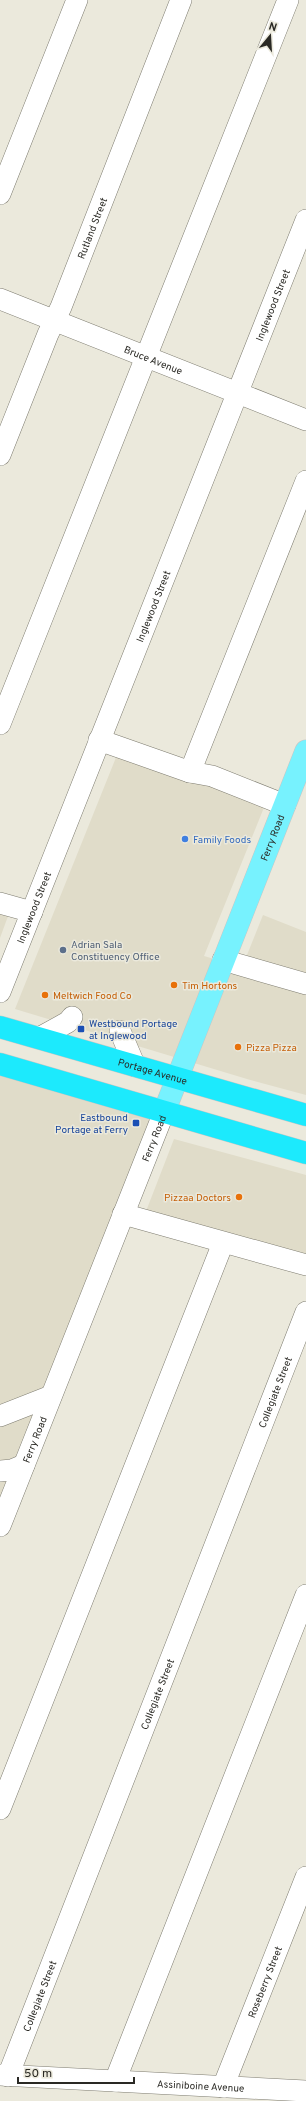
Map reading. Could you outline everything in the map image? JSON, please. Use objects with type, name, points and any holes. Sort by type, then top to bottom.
[{"type":"highway","name":"Portage Avenue","points":[[0,1027],[306,1115]]},
{"type":"highway","points":[[0,1064],[306,1153]]},
{"type":"main road","name":"Ferry Road","points":[[164,1112],[176,1078],[306,751]]},
{"type":"street","points":[[0,194],[77,0]]},
{"type":"street","name":"Rutland Street","points":[[0,455],[48,334],[55,321],[181,0]]},
{"type":"street","points":[[0,724],[288,0]]},
{"type":"street","name":"Inglewood Street","points":[[0,992],[236,392],[244,379],[306,220]]},
{"type":"street","name":"Bruce Avenue","points":[[0,299],[306,420]]},
{"type":"street","points":[[190,772],[306,481]]},
{"type":"street","points":[[99,740],[190,772],[212,776],[285,805]]},
{"type":"street","points":[[0,902],[32,912]]},
{"type":"street","points":[[223,960],[306,984]]},
{"type":"street","points":[[39,1038],[68,1022],[72,1017]]},
{"type":"street","points":[[120,1031],[135,1066]]},
{"type":"street","name":"Ferry Road","points":[[0,1526],[164,1112]]},
{"type":"street","points":[[123,1214],[306,1265]]},
{"type":"street","points":[[0,1808],[223,1243]]},
{"type":"street","name":"Collegiate Street","points":[[4,2075],[306,1312]]},
{"type":"street","points":[[0,1416],[51,1396]]},
{"type":"street","points":[[0,1472],[12,1470],[24,1465]]},
{"type":"street","points":[[115,2081],[306,1595]]},
{"type":"street","name":"Roseberry Street","points":[[223,2087],[306,1877]]},
{"type":"street","name":"Assiniboine Avenue","points":[[4,2075],[306,2091]]},
{"type":"shaded area","points":[[119,750],[267,800],[204,956],[284,979],[243,965],[263,915],[306,932],[306,1095],[247,1079],[15,1009]]},
{"type":"shaded area","points":[[0,905],[11,908],[0,938]]},
{"type":"shaded area","points":[[0,1064],[164,1112],[0,1526]]},
{"type":"shaded area","points":[[174,1139],[306,1175],[306,1264],[143,1219]]},
{"type":"place","name":"Family Foods","points":[[185,839]]},
{"type":"place","name":"Adrian Sala Constituency Office","points":[[63,950]]},
{"type":"place","name":"Tim Hortons","points":[[174,985]]},
{"type":"place","name":"Meltwich Food Co","points":[[45,995]]},
{"type":"place","name":"Westbound Portage at Inglewood","points":[[81,1029]]},
{"type":"place","name":"Pizza Pizza","points":[[238,1047]]},
{"type":"place","name":"Eastbound Portage at Ferry","points":[[136,1123]]},
{"type":"place","name":"Pizzaa Doctors","points":[[239,1197]]}]
